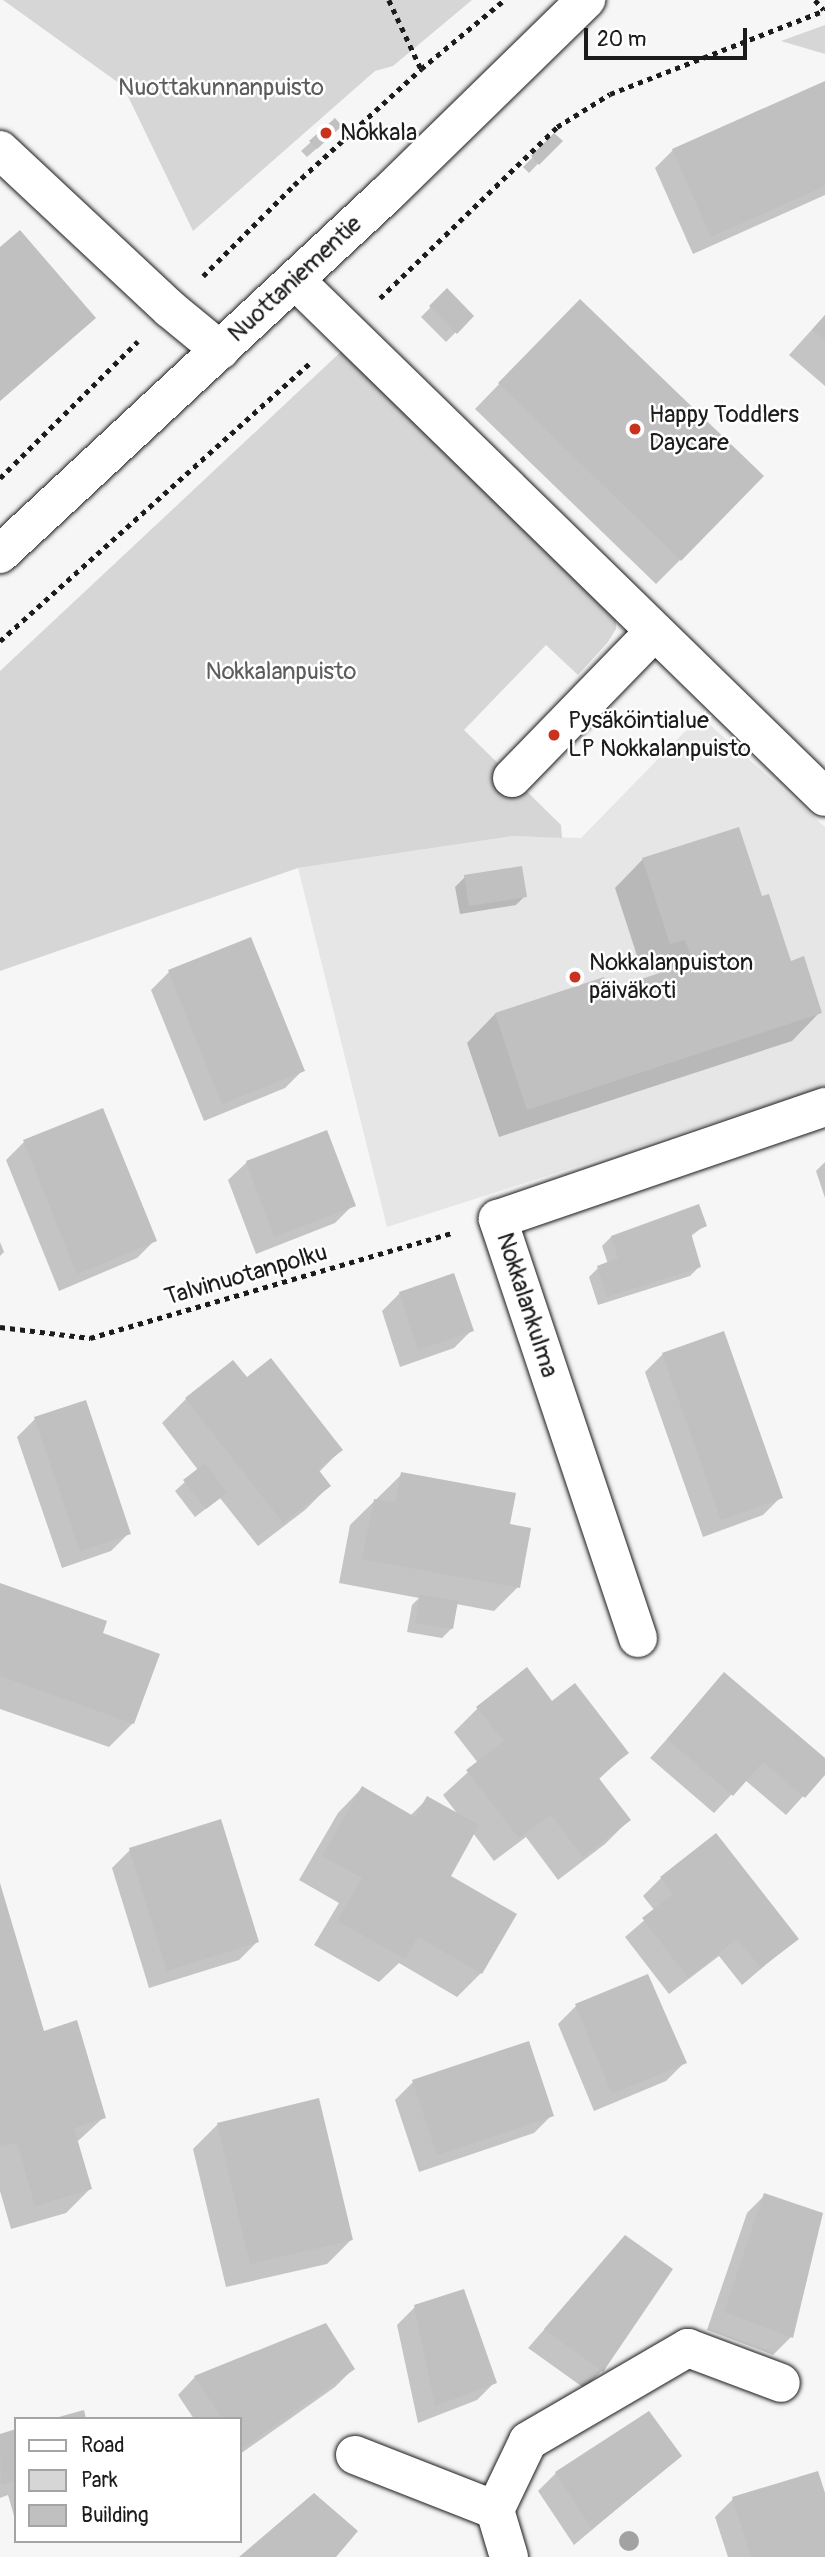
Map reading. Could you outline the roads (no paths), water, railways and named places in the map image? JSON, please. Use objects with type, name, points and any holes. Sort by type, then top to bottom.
[{"type":"street","name":"Nuottaniementie","points":[[0,554],[295,280],[586,0]]},
{"type":"street","points":[[0,150],[170,309],[220,350]]},
{"type":"street","points":[[295,280],[825,797]]},
{"type":"street","points":[[512,778],[654,632]]},
{"type":"street","name":"Nokkalankulma","points":[[638,1638],[498,1219],[825,1107]]},
{"type":"street","points":[[509,2557],[495,2510],[528,2441],[688,2348],[782,2383]]},
{"type":"street","points":[[355,2455],[495,2510]]},
{"type":"place","name":"Nokkala","points":[[326,133]]},
{"type":"place","name":"Happy Toddlers Daycare","points":[[635,429]]},
{"type":"place","name":"Pysäköintialue LP Nokkalanpuisto","points":[[554,735]]},
{"type":"place","name":"Nokkalanpuiston päiväkoti","points":[[575,977]]},
{"type":"park label","name":"Nuottakunnanpuisto","points":[[221,88]]},
{"type":"park label","name":"Nokkalanpuisto","points":[[281,672]]}]
